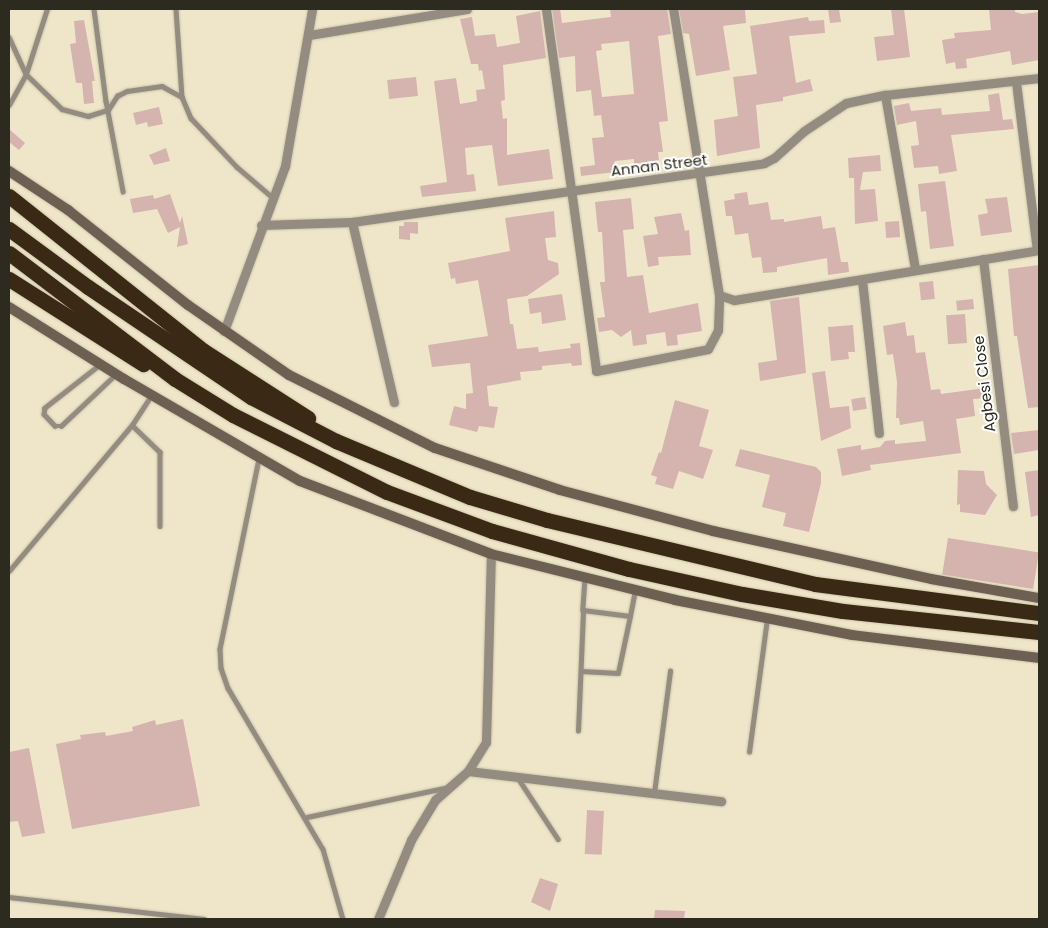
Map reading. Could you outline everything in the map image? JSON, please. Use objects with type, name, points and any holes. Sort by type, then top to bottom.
[{"type":"highway","points":[[9,196],[204,351],[306,417],[336,442]]},
{"type":"highway","points":[[9,229],[88,287],[251,397],[336,442],[470,497],[716,563],[815,584],[1039,613]]},
{"type":"highway","points":[[9,252],[175,379],[232,415],[312,457],[387,492],[492,531],[629,569],[742,594],[843,611],[1039,632]]},
{"type":"highway","points":[[9,279],[141,364],[175,379]]},
{"type":"street","points":[[224,331],[261,224],[285,166],[312,9]]},
{"type":"street","points":[[309,34],[467,9]]},
{"type":"street","points":[[546,9],[596,371],[708,349],[718,330],[719,294],[672,9]]},
{"type":"street","name":"Annan Street","points":[[261,224],[352,222],[572,189],[698,175],[764,163],[846,103],[885,95],[1039,78]]},
{"type":"street","points":[[719,294],[734,300],[862,280],[915,268],[1038,250],[1016,82]]},
{"type":"street","points":[[885,95],[915,268]]},
{"type":"street","points":[[9,170],[68,210],[224,331],[289,375],[435,448],[560,490],[713,531],[931,579],[1039,598]]},
{"type":"street","points":[[352,222],[394,402]]},
{"type":"street","name":"Agbesi Close","points":[[983,259],[1013,506]]},
{"type":"street","points":[[862,280],[879,433]]},
{"type":"street","points":[[9,307],[100,365],[300,481],[491,554],[635,590],[852,635],[1039,658]]},
{"type":"street","points":[[378,919],[411,840],[445,788],[468,770],[486,742],[488,725],[491,554]]},
{"type":"street","points":[[468,770],[721,800]]},
{"type":"lane","points":[[9,105],[26,74],[47,9]]},
{"type":"lane","points":[[94,9],[108,110],[123,191]]},
{"type":"lane","points":[[176,9],[182,96],[191,118],[237,167],[272,197]]},
{"type":"lane","points":[[9,37],[26,74],[62,109],[88,116],[108,110],[117,96],[127,91],[162,86],[182,96]]},
{"type":"lane","points":[[100,365],[46,408],[44,414],[55,426],[61,426],[116,374]]},
{"type":"lane","points":[[9,571],[132,425],[152,395]]},
{"type":"lane","points":[[132,425],[160,452],[160,526]]},
{"type":"lane","points":[[260,457],[220,650],[221,668],[228,688],[270,761],[307,817],[323,849],[343,919]]},
{"type":"lane","points":[[578,731],[585,578]]},
{"type":"lane","points":[[581,671],[618,674],[622,667],[635,590]]},
{"type":"lane","points":[[583,610],[630,616]]},
{"type":"lane","points":[[749,752],[767,618]]},
{"type":"lane","points":[[654,793],[670,671]]},
{"type":"lane","points":[[518,776],[558,839]]},
{"type":"lane","points":[[307,817],[445,788]]},
{"type":"lane","points":[[9,897],[204,919]]},
{"type":"building","points":[[552,9],[560,9],[562,23],[611,17],[610,9],[667,9],[671,34],[658,36],[668,121],[659,122],[663,152],[658,152],[659,160],[634,164],[634,159],[615,161],[616,172],[581,176],[580,167],[595,165],[592,138],[604,137],[601,115],[594,116],[591,90],[576,92],[575,56],[559,58]],"holes":[[[629,41],[634,94],[602,97],[596,51],[602,50],[601,44]]]},
{"type":"building","points":[[679,9],[745,9],[746,23],[723,26],[730,70],[696,76],[689,34],[683,33]]},
{"type":"building","points":[[828,9],[839,9],[841,22],[830,23]]},
{"type":"building","points":[[891,9],[904,9],[910,57],[877,61],[874,37],[894,35]]},
{"type":"building","points":[[989,9],[1015,9],[1015,12],[1022,14],[1039,12],[1039,60],[1012,65],[1010,51],[966,59],[967,68],[956,69],[955,62],[946,64],[942,40],[955,38],[954,33],[991,30]]},
{"type":"building","points":[[540,11],[546,58],[503,65],[505,100],[501,101],[503,119],[507,118],[507,155],[549,149],[553,179],[498,186],[492,145],[465,148],[467,175],[474,174],[476,191],[422,197],[420,186],[447,182],[434,81],[456,78],[460,104],[477,101],[476,90],[485,89],[482,70],[479,71],[478,64],[471,64],[460,19],[472,17],[475,36],[495,34],[497,47],[520,43],[516,16]]},
{"type":"building","points":[[808,17],[809,21],[824,20],[825,33],[789,36],[796,83],[810,79],[813,91],[783,97],[783,101],[756,105],[760,148],[717,156],[714,120],[738,116],[733,77],[757,74],[750,26]]},
{"type":"building","points":[[84,20],[95,81],[92,81],[94,103],[84,104],[82,83],[76,83],[70,44],[76,43],[74,21]]},
{"type":"building","points":[[416,77],[418,96],[389,99],[387,80]]},
{"type":"building","points":[[999,93],[1003,120],[1012,119],[1014,129],[951,135],[957,171],[939,174],[938,166],[914,168],[911,146],[919,145],[916,121],[897,125],[894,106],[909,103],[911,111],[941,108],[942,115],[990,111],[988,95]]},
{"type":"building","points":[[159,107],[163,124],[148,127],[147,122],[136,125],[133,113]]},
{"type":"building","points":[[9,129],[25,143],[19,150],[9,142]]},
{"type":"building","points":[[166,148],[170,161],[154,165],[149,155]]},
{"type":"building","points":[[880,155],[881,171],[863,172],[860,190],[875,189],[878,221],[855,224],[854,178],[849,178],[848,158]]},
{"type":"building","points":[[945,181],[954,246],[930,249],[926,211],[921,212],[918,184]]},
{"type":"building","points":[[747,192],[749,205],[768,202],[771,220],[784,219],[784,222],[821,216],[823,229],[835,227],[841,262],[848,262],[849,272],[828,275],[827,258],[777,267],[777,272],[763,273],[761,257],[752,258],[748,233],[735,235],[732,216],[726,216],[724,201],[735,199],[734,194]]},
{"type":"building","points":[[170,194],[180,223],[182,216],[188,244],[177,247],[180,227],[168,233],[157,209],[133,213],[130,199],[153,195],[154,199]]},
{"type":"building","points":[[1007,197],[1012,232],[981,236],[978,215],[988,213],[985,199]]},
{"type":"building","points":[[631,198],[634,229],[623,230],[627,277],[643,275],[649,313],[698,303],[702,331],[677,335],[678,345],[667,346],[665,332],[646,335],[647,344],[633,346],[631,330],[621,337],[612,330],[599,332],[597,318],[605,317],[600,282],[605,282],[602,232],[598,232],[595,202]]},
{"type":"building","points":[[554,211],[556,237],[545,238],[548,260],[558,263],[559,274],[527,296],[507,299],[510,324],[513,324],[517,349],[538,347],[539,352],[571,348],[570,344],[580,343],[582,365],[572,366],[571,363],[542,366],[542,370],[520,372],[521,380],[487,386],[489,406],[498,407],[494,428],[479,426],[477,432],[449,425],[454,406],[466,409],[466,394],[473,393],[470,363],[432,367],[428,345],[488,336],[478,280],[456,284],[455,278],[451,279],[448,263],[510,251],[505,218]]},
{"type":"building","points":[[681,213],[685,231],[689,230],[691,255],[658,257],[659,265],[648,267],[643,236],[658,234],[654,217]]},
{"type":"building","points":[[899,221],[900,237],[886,238],[885,222]]},
{"type":"building","points":[[404,222],[418,222],[418,234],[410,233],[410,240],[399,239],[399,226],[404,226]]},
{"type":"building","points":[[1039,265],[1039,407],[1028,408],[1017,336],[1014,336],[1008,269]]},
{"type":"building","points":[[933,281],[935,299],[921,300],[919,282]]},
{"type":"building","points":[[562,294],[566,320],[542,324],[541,312],[530,314],[528,299]]},
{"type":"building","points":[[799,297],[806,373],[760,381],[758,363],[777,360],[770,301]]},
{"type":"building","points":[[973,299],[974,309],[957,311],[956,301]]},
{"type":"building","points":[[965,314],[967,343],[948,344],[946,315]]},
{"type":"building","points":[[905,322],[907,336],[914,335],[916,353],[925,352],[931,390],[940,389],[941,394],[985,388],[986,398],[973,399],[975,416],[956,419],[961,453],[870,465],[871,470],[842,476],[837,449],[861,445],[861,450],[880,447],[885,441],[895,440],[895,444],[926,441],[923,421],[900,425],[899,418],[896,418],[897,382],[893,354],[887,355],[883,326]]},
{"type":"building","points":[[853,325],[855,352],[848,352],[849,359],[831,361],[828,327]]},
{"type":"building","points":[[825,371],[830,408],[849,406],[851,428],[821,441],[812,373]]},
{"type":"building","points":[[865,397],[867,409],[853,411],[851,399]]},
{"type":"building","points":[[675,400],[709,410],[699,446],[713,450],[703,479],[679,471],[673,489],[655,484],[657,477],[651,475],[659,452],[661,453]]},
{"type":"building","points":[[1039,430],[1039,450],[1014,454],[1011,433]]},
{"type":"building","points":[[740,449],[816,467],[821,472],[821,483],[809,532],[783,526],[786,513],[762,507],[770,475],[735,466]]},
{"type":"building","points":[[958,470],[984,471],[986,484],[997,495],[985,515],[960,512],[960,504],[957,505]]},
{"type":"building","points":[[1039,470],[1039,515],[1031,517],[1025,472]]},
{"type":"building","points":[[948,538],[1039,552],[1033,589],[942,575]]},
{"type":"building","points":[[183,719],[200,806],[72,829],[56,744],[81,739],[80,735],[105,732],[106,736],[133,731],[132,727],[155,720],[156,725]]},
{"type":"building","points":[[29,748],[45,833],[22,837],[18,821],[9,822],[9,752]]},
{"type":"building","points":[[587,810],[604,811],[602,855],[585,854]]},
{"type":"building","points":[[540,878],[558,884],[550,911],[531,902]]},
{"type":"building","points":[[655,910],[685,911],[684,919],[654,919]]}]
